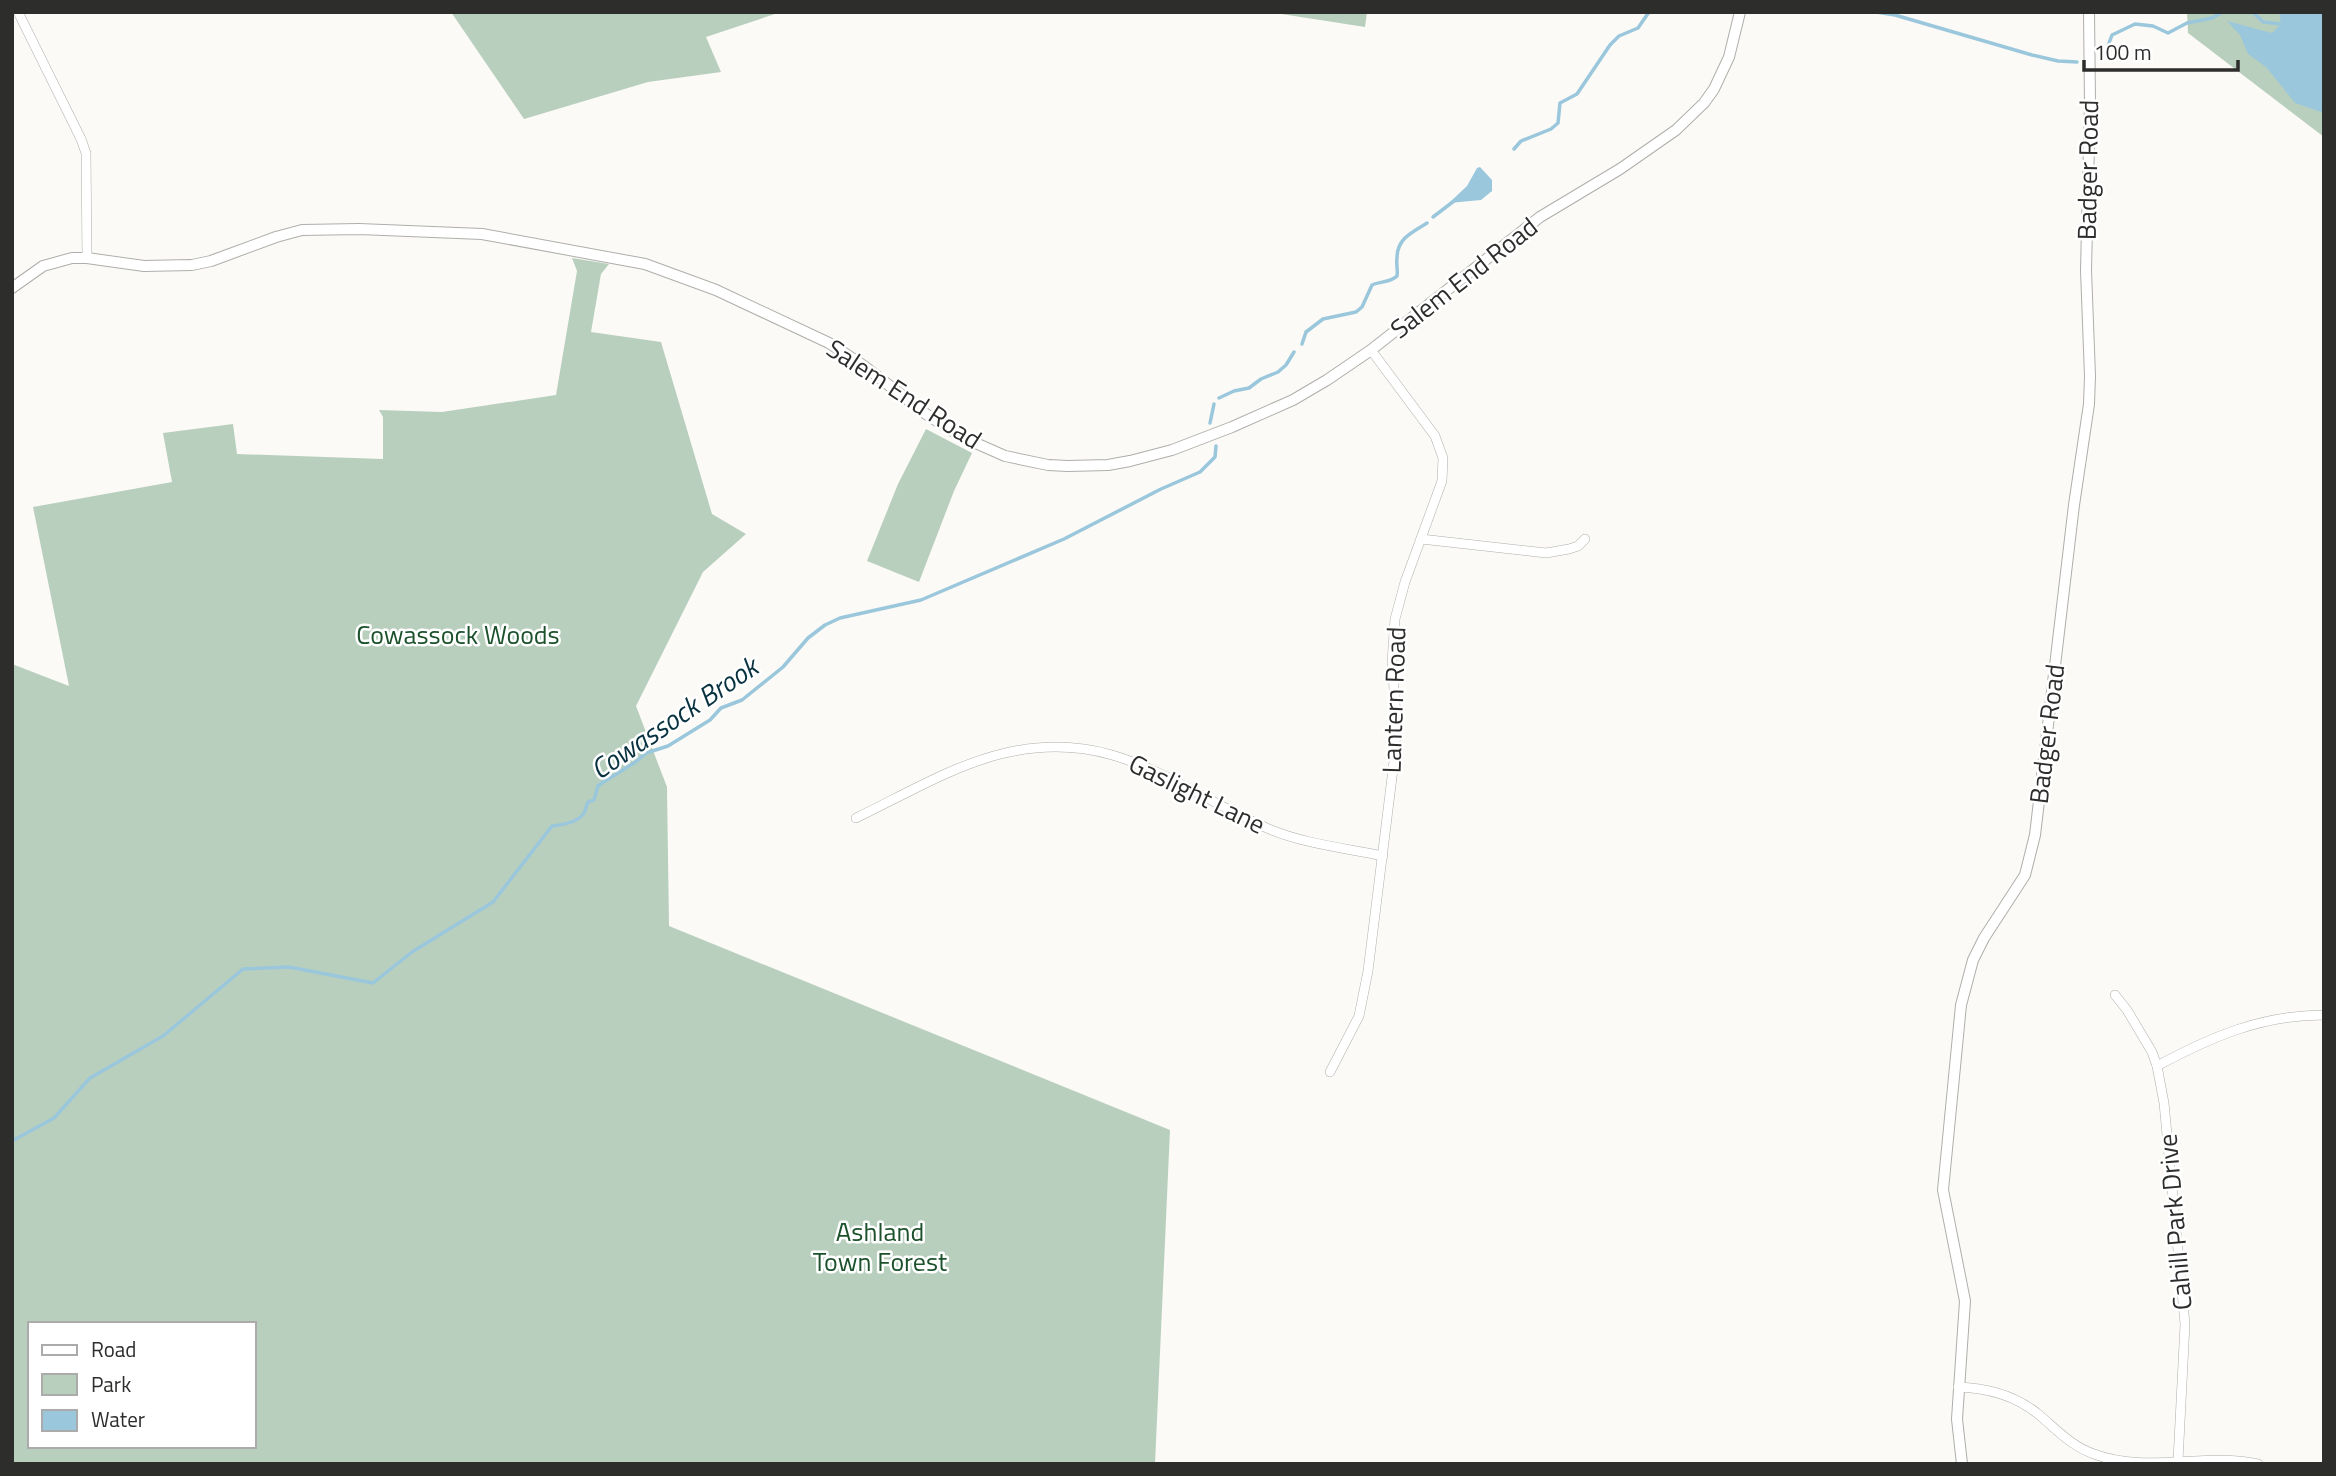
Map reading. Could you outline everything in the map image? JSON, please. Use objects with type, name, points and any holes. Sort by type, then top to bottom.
[{"type":"street","points":[[18,12],[82,139],[86,153],[88,258]]},
{"type":"street","name":"Salem End Road","points":[[12,288],[43,266],[72,258],[144,266],[191,265],[211,261],[291,232],[359,229],[482,234],[626,260],[665,271],[829,343],[926,414],[962,437],[1005,456],[1048,465],[1108,465],[1172,450],[1242,423],[1293,400],[1371,350],[1540,217],[1620,169],[1691,117],[1704,103],[1722,74],[1740,12]]},
{"type":"street","name":"Badger Road","points":[[1962,1464],[1958,1436],[1958,1387],[1965,1301],[1943,1190],[1961,1005],[1973,960],[1984,938],[2025,876],[2035,835],[2074,505],[2089,404],[2086,270],[2089,12]]},
{"type":"street","name":"Lantern Road","points":[[1330,1072],[1351,1035],[1362,1006],[1395,753],[1396,716],[1392,662],[1394,628],[1405,582],[1441,481],[1443,458],[1435,436],[1371,350]]},
{"type":"street","points":[[1421,539],[1546,553],[1569,550],[1585,539]]},
{"type":"street","name":"Gaslight Lane","points":[[856,818],[986,758],[1024,750],[1063,747],[1100,752],[1138,763],[1286,836],[1383,856]]},
{"type":"street","name":"Cahill Park Drive","points":[[2115,995],[2145,1038],[2157,1066],[2164,1103],[2185,1324],[2178,1461]]},
{"type":"street","points":[[2157,1066],[2225,1032],[2274,1020],[2324,1014]]},
{"type":"street","points":[[1958,1387],[1985,1390],[2013,1399],[2036,1412],[2072,1444],[2094,1455],[2132,1461],[2214,1460],[2258,1464]]},
{"type":"green space","points":[[451,12],[781,12],[706,37],[721,72],[648,82],[524,119]]},
{"type":"green space","points":[[1269,12],[1367,12],[1365,27]]},
{"type":"green space","points":[[2187,12],[2324,12],[2324,137],[2188,33]]},
{"type":"green space","points":[[572,258],[609,264],[601,274],[591,332],[661,342],[712,514],[746,534],[703,572],[636,706],[667,787],[669,926],[1170,1130],[1155,1464],[12,1464],[12,664],[69,686],[33,507],[172,482],[163,433],[233,424],[237,454],[383,459],[383,417],[379,410],[442,412],[556,395],[577,271]]},
{"type":"green space","points":[[926,429],[972,453],[954,491],[919,582],[867,561],[898,484]]},
{"type":"water","points":[[2279,12],[2324,12],[2324,113],[2295,103],[2266,67],[2248,54],[2240,35],[2227,21],[2272,33],[2281,24]]},
{"type":"water","points":[[1480,167],[1492,180],[1492,191],[1481,200],[1449,203],[1467,186]]},
{"type":"waterway","name":"Cowassock Brook","points":[[1514,149],[1521,141],[1551,129],[1558,123],[1560,103],[1577,94],[1610,45],[1619,36],[1638,28],[1649,12]]},
{"type":"waterway","name":"Cowassock Brook","points":[[1876,12],[1895,15],[2032,55],[2077,62]]},
{"type":"waterway","name":"Cowassock Brook","points":[[2100,57],[2105,54],[2112,35],[2135,24],[2153,26],[2168,33],[2187,23],[2212,18],[2223,12]]},
{"type":"waterway","name":"Cowassock Brook","points":[[2245,12],[2254,13],[2263,22],[2281,24]]},
{"type":"waterway","name":"Cowassock Brook","points":[[1433,217],[1454,201]]},
{"type":"waterway","name":"Cowassock Brook","points":[[1302,344],[1306,332],[1323,319],[1356,312],[1362,307],[1372,285],[1397,276],[1400,245],[1407,236],[1427,223]]},
{"type":"waterway","name":"Cowassock Brook","points":[[1219,398],[1249,388],[1278,372],[1294,352]]},
{"type":"waterway","name":"Cowassock Brook","points":[[1210,423],[1214,404]]},
{"type":"waterway","name":"Cowassock Brook","points":[[12,1141],[54,1118],[90,1078],[163,1036],[243,969],[289,967],[373,983],[412,952],[493,902],[552,826],[582,816],[588,802],[594,800],[598,786],[646,753],[668,746],[710,720],[721,708],[742,700],[783,667],[808,638],[825,625],[840,618],[921,600],[1064,539],[1200,472],[1215,457],[1216,446]]},
{"type":"park label","name":"Cowassock Woods","points":[[458,635]]},
{"type":"park label","name":"Ashland Town Forest","points":[[880,1247]]}]
